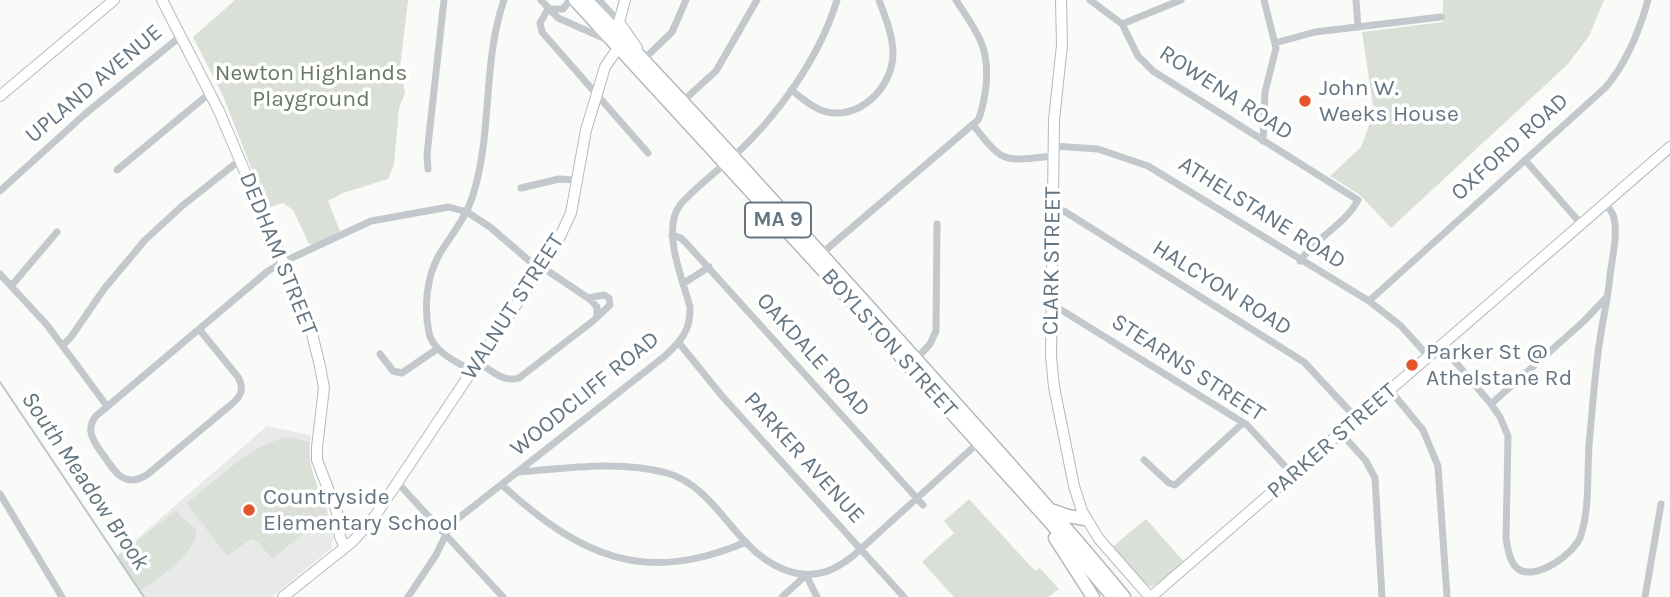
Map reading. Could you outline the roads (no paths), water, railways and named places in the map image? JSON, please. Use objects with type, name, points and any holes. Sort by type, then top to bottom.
[{"type":"highway","name":"BOYLSTON STREET","points":[[573,0],[821,254],[1050,509],[1124,597]]},
{"type":"highway","name":"BOYLSTON STREET","points":[[586,0],[683,101],[730,160],[1113,597]]},
{"type":"highway","points":[[1034,505],[1093,597]]},
{"type":"highway","points":[[1050,509],[1086,519]]},
{"type":"main road","points":[[0,96],[114,0]]},
{"type":"main road","name":"DEDHAM STREET","points":[[162,0],[210,93],[305,313],[320,366],[324,395],[317,460],[349,544]]},
{"type":"main road","points":[[625,0],[619,22],[644,59]]},
{"type":"main road","name":"CLARK STREET","points":[[1061,0],[1062,46],[1054,108],[1051,356],[1054,387],[1074,486],[1086,519]]},
{"type":"main road","name":"WALNUT STREET","points":[[349,544],[373,519],[556,245],[569,219],[584,138],[607,62],[615,45]]},
{"type":"main road","name":"PARKER STREET","points":[[1151,597],[1670,147]]},
{"type":"main road","points":[[1086,519],[1099,539],[1151,597]]},
{"type":"main road","points":[[283,597],[349,544]]},
{"type":"street","points":[[428,169],[427,154],[444,0]]},
{"type":"street","points":[[504,0],[495,31],[477,180],[467,212],[436,261],[429,281],[428,329],[437,348],[502,378],[515,380],[609,307],[610,300],[604,295],[588,298]]},
{"type":"street","points":[[541,0],[561,20],[615,45]]},
{"type":"street","points":[[548,9],[563,9],[573,0]]},
{"type":"street","points":[[599,0],[619,22]]},
{"type":"street","points":[[644,59],[672,32],[686,0]]},
{"type":"street","points":[[683,101],[716,71],[757,0]]},
{"type":"street","points":[[672,235],[673,220],[679,207],[761,130],[791,90],[824,35],[837,0]]},
{"type":"street","points":[[791,90],[816,108],[834,113],[856,110],[872,99],[885,82],[893,57],[891,40],[879,0]]},
{"type":"street","points":[[821,254],[974,126],[982,110],[988,62],[980,38],[956,0]]},
{"type":"street","name":"ROWENA ROAD","points":[[1090,0],[1122,24],[1135,52],[1149,68],[1358,200],[1351,212],[1300,261]]},
{"type":"street","points":[[1122,24],[1181,0]]},
{"type":"street","points":[[1263,141],[1264,99],[1275,57],[1275,43],[1264,0]]},
{"type":"street","points":[[1356,0],[1358,27]]},
{"type":"street","name":"OXFORD ROAD","points":[[1369,301],[1611,81],[1633,43],[1648,0]]},
{"type":"street","points":[[548,9],[541,22],[542,32],[648,153]]},
{"type":"street","points":[[1275,43],[1309,33],[1441,17]]},
{"type":"street","name":"UPLAND AVENUE","points":[[0,191],[85,114],[181,36]]},
{"type":"street","points":[[117,170],[210,93]]},
{"type":"street","name":"ATHELSTANE ROAD","points":[[974,126],[990,146],[1010,159],[1024,161],[1053,151],[1098,149],[1141,162],[1369,301],[1401,326],[1429,357]]},
{"type":"street","points":[[63,345],[104,289],[145,240],[182,206],[240,160]]},
{"type":"street","points":[[1525,160],[1582,225]]},
{"type":"street","points":[[521,188],[559,180],[577,180]]},
{"type":"street","points":[[1442,345],[1491,404],[1508,436],[1508,550],[1517,568],[1525,572],[1533,572],[1550,565],[1570,553],[1581,535],[1585,516],[1589,436],[1599,341],[1608,296],[1614,217],[1606,204]]},
{"type":"street","points":[[199,329],[238,377],[242,385],[241,393],[233,403],[141,479],[128,480],[120,477],[90,431],[92,423],[107,406],[268,271],[379,218],[449,207],[467,212],[541,268],[588,298],[595,304],[597,316]]},
{"type":"street","name":"HALCYON ROAD","points":[[1052,207],[1063,211],[1301,359],[1357,419]]},
{"type":"street","points":[[916,359],[930,344],[936,331],[937,224]]},
{"type":"street","points":[[12,285],[57,232]]},
{"type":"street","name":"OAKDALE ROAD","points":[[672,235],[684,240],[920,502]]},
{"type":"street","name":"WOODCLIFF ROAD","points":[[408,597],[436,555],[451,524],[679,343],[688,328],[690,307],[672,235]]},
{"type":"street","points":[[684,283],[709,267]]},
{"type":"street","points":[[0,274],[63,345],[107,406]]},
{"type":"street","points":[[1491,404],[1583,322],[1608,296]]},
{"type":"street","name":"STEARNS STREET","points":[[1051,306],[1243,423],[1259,435],[1293,475]]},
{"type":"street","name":"PARKER AVENUE","points":[[679,343],[722,396],[904,597]]},
{"type":"street","points":[[380,354],[393,371],[402,373],[437,348]]},
{"type":"street","points":[[1390,390],[1423,430],[1438,466],[1447,597]]},
{"type":"street","points":[[1144,460],[1169,483],[1175,485],[1243,423]]},
{"type":"street","points":[[1341,433],[1366,461],[1375,478],[1382,597]]},
{"type":"street","points":[[518,472],[589,467],[668,473],[696,488],[767,562],[780,569],[806,575],[825,573],[839,567],[920,502],[978,443]]},
{"type":"street","points":[[397,482],[447,534],[498,595]]},
{"type":"street","points":[[502,485],[557,531],[616,557],[639,562],[692,560],[746,542]]},
{"type":"street","points":[[0,495],[62,597]]},
{"type":"street","points":[[1645,597],[1661,505]]},
{"type":"street","points":[[782,597],[806,575]]},
{"type":"street","points":[[806,575],[817,597]]},
{"type":"waterway","name":"South Meadow Brook","points":[[0,382],[144,597]]},
{"type":"place","name":"John W. Weeks House","points":[[1305,101]]},
{"type":"place","name":"Parker St @ Athelstane Rd","points":[[1412,365]]},
{"type":"place","name":"Countryside Elementary School","points":[[249,510]]},
{"type":"park label","name":"Newton Highlands Playground","points":[[311,86]]}]
